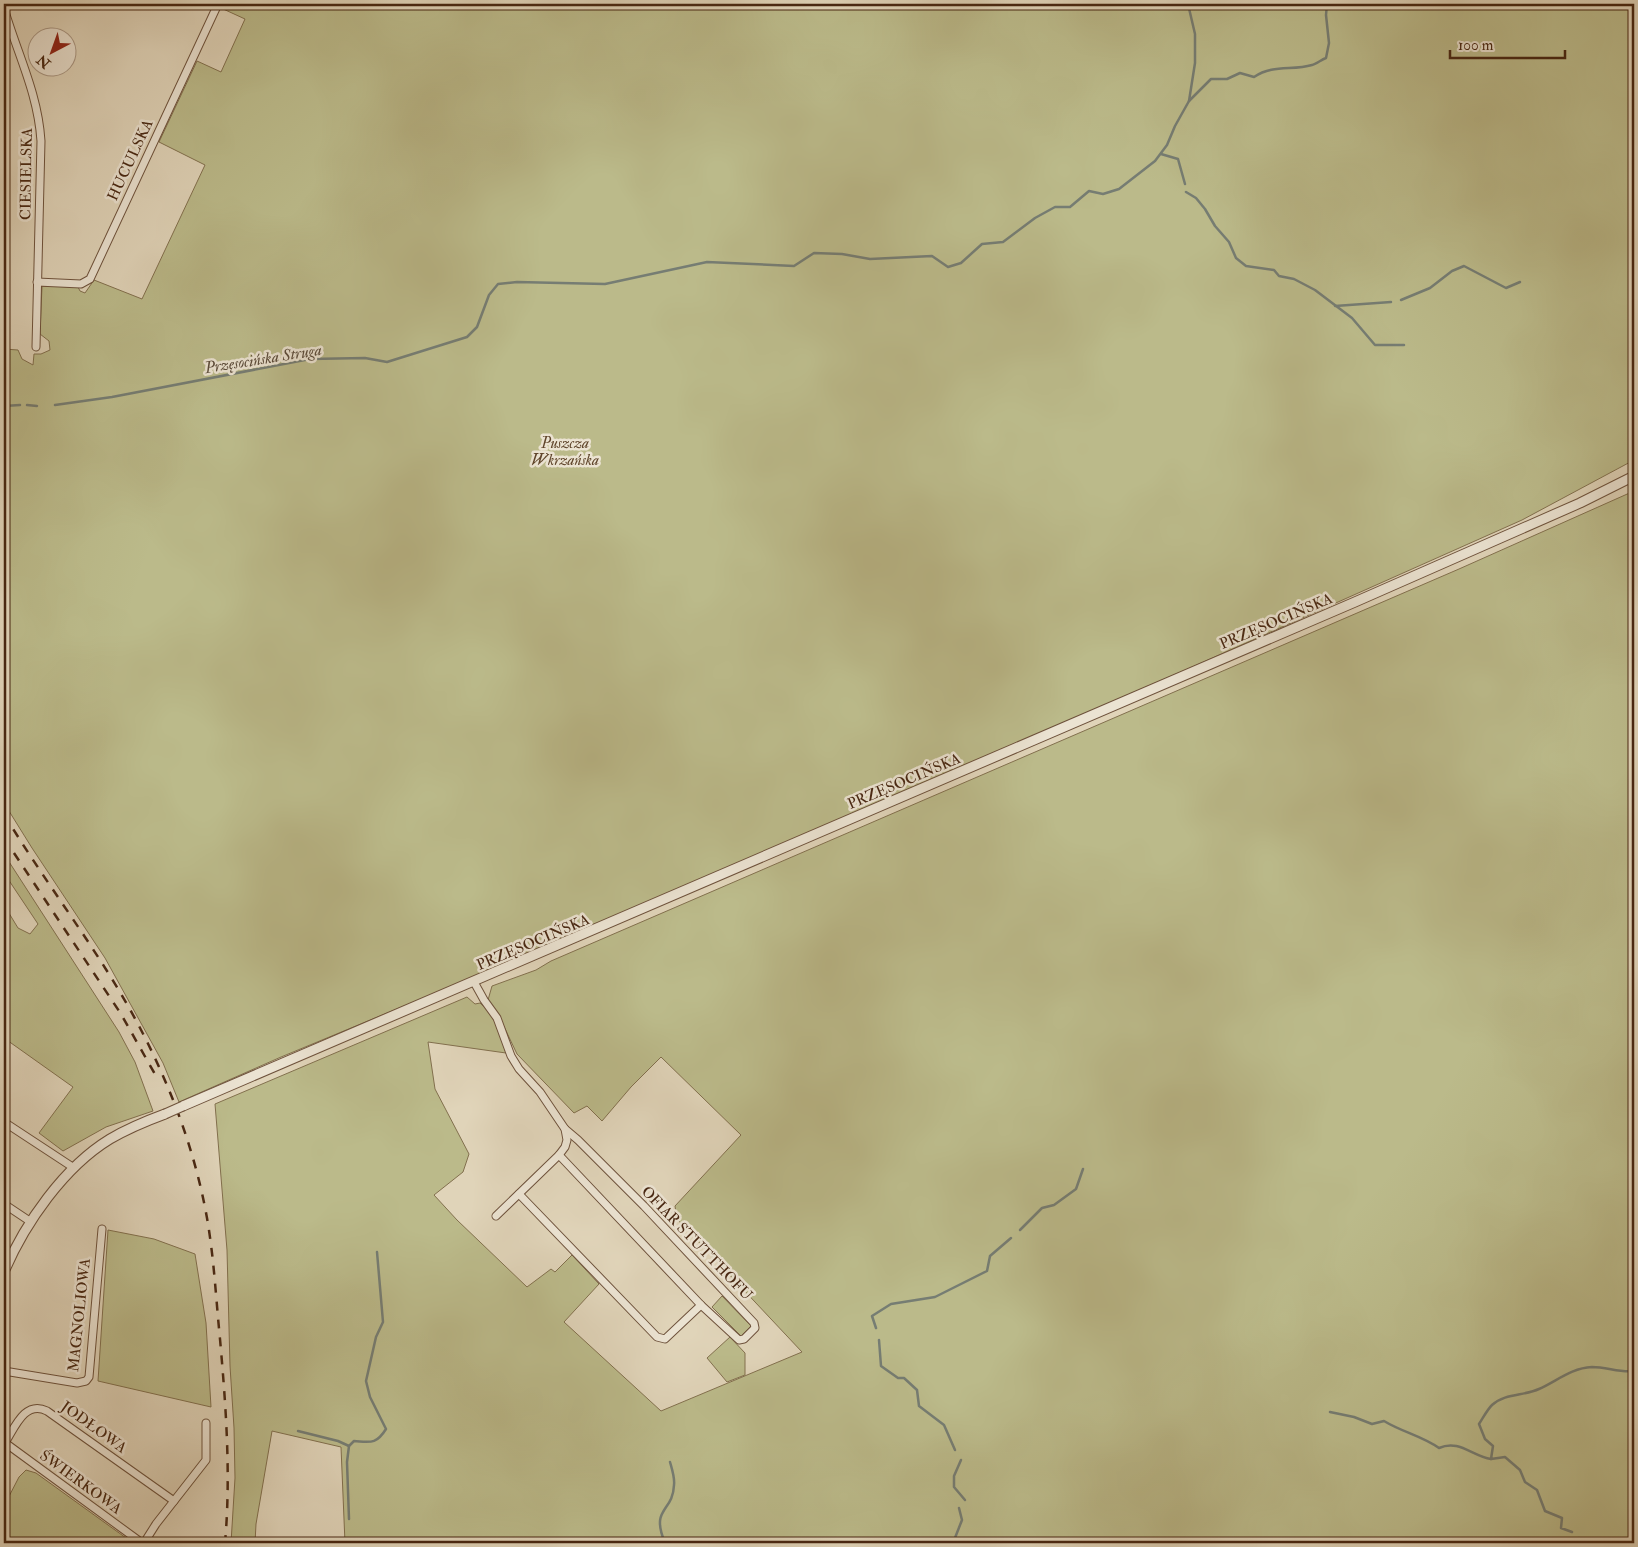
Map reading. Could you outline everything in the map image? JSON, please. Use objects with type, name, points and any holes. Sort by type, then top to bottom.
[{"type":"street","name":"HUCULSKA","points":[[37,282],[81,284],[90,278],[218,4]]},
{"type":"street","name":"CIESIELSKA","points":[[4,8],[35,101],[40,122],[36,347]]},
{"type":"street","name":"PRZĘSOCIŃSKA","points":[[4,1272],[15,1247],[30,1222],[74,1168],[109,1140],[183,1106],[1381,591],[1586,501],[1634,476]]},
{"type":"street","name":"OFIAR STUTTHOFU","points":[[474,982],[497,1018],[511,1056],[519,1069],[540,1092],[564,1129],[578,1140],[644,1206],[754,1323],[755,1328],[744,1339],[739,1340],[701,1305],[559,1155]]},
{"type":"street","points":[[4,1122],[74,1168]]},
{"type":"street","points":[[496,1216],[559,1155],[565,1147],[567,1140],[564,1129]]},
{"type":"street","points":[[519,1194],[657,1337],[665,1339],[701,1305]]},
{"type":"street","points":[[4,1204],[30,1222]]},
{"type":"street","name":"MAGNOLIOWA","points":[[4,1371],[77,1383],[86,1381],[89,1377],[102,1229]]},
{"type":"street","name":"JODŁOWA","points":[[4,1442],[23,1415],[32,1408],[39,1407],[174,1501]]},
{"type":"street","points":[[143,1543],[206,1460],[206,1423]]},
{"type":"street","name":"ŚWIERKOWA","points":[[4,1442],[143,1543]]},
{"type":"green space","name":"Puszcza Wkrzańska","points":[[223,4],[1634,4],[1634,460],[1522,520],[1190,668],[179,1102],[163,1063],[105,958],[4,803],[4,349],[18,350],[22,359],[33,365],[34,354],[41,354],[50,350],[49,341],[40,334],[42,286],[78,287],[80,291],[85,293],[94,280],[142,299],[205,165],[159,142],[197,61],[221,72],[245,19],[221,8]]},
{"type":"green space","points":[[1634,491],[1634,1543],[345,1543],[341,1447],[272,1431],[256,1524],[255,1543],[231,1543],[235,1478],[234,1428],[230,1366],[227,1250],[215,1104],[467,997],[475,1004],[480,1003],[490,1013],[497,1026],[506,1053],[428,1042],[435,1089],[469,1154],[463,1172],[434,1195],[457,1220],[527,1287],[551,1269],[555,1272],[572,1255],[599,1284],[564,1322],[661,1411],[802,1352],[677,1219],[675,1206],[741,1135],[661,1057],[631,1087],[602,1121],[587,1106],[574,1113],[517,1054],[498,1014],[488,1000],[492,986],[536,970],[551,961],[1459,569]]},
{"type":"green space","points":[[4,854],[119,1032],[135,1062],[153,1111],[106,1127],[63,1151],[39,1133],[73,1087],[4,1038],[4,905],[18,928],[30,934],[38,924],[4,873]]},
{"type":"green space","points":[[108,1230],[154,1239],[195,1254],[206,1323],[211,1407],[98,1381]]},
{"type":"green space","points":[[722,1296],[751,1326],[741,1336],[712,1307]]},
{"type":"green space","points":[[730,1337],[745,1353],[745,1375],[727,1382],[707,1358]]},
{"type":"green space","points":[[26,1470],[36,1473],[133,1543],[12,1543],[4,1538],[4,1506],[19,1477]]},
{"type":"waterway","name":"Przęsocińska Struga","points":[[55,405],[112,397],[310,359],[365,358],[387,362],[467,337],[477,327],[489,295],[498,284],[517,282],[605,284],[707,262],[794,266],[814,253],[842,254],[870,259],[932,256],[948,267],[961,263],[982,244],[1003,242],[1035,218],[1055,207],[1070,207],[1089,191],[1103,194],[1119,189],[1155,161],[1167,145],[1189,101],[1195,63],[1195,34],[1188,4]]},
{"type":"waterway","points":[[1189,101],[1211,79],[1227,79],[1240,73],[1254,77],[1268,70],[1305,67],[1326,58],[1329,43],[1326,15],[1327,4]]},
{"type":"waterway","points":[[1161,154],[1178,159],[1185,184]]},
{"type":"waterway","points":[[1186,192],[1196,198],[1205,209],[1215,226],[1229,242],[1236,258],[1246,266],[1274,270],[1279,276],[1294,279],[1315,290],[1352,318],[1375,345],[1404,345]]},
{"type":"waterway","points":[[1401,300],[1430,288],[1452,271],[1464,266],[1506,288],[1520,282]]},
{"type":"waterway","points":[[1335,306],[1391,302]]},
{"type":"waterway","name":"Przęsocińska Struga","points":[[4,406],[20,405]]},
{"type":"waterway","name":"Przęsocińska Struga","points":[[27,405],[37,406]]},
{"type":"waterway","points":[[1020,1230],[1042,1208],[1054,1205],[1076,1189],[1083,1169]]},
{"type":"waterway","points":[[876,1328],[872,1316],[891,1304],[935,1297],[987,1271],[990,1256],[1011,1238]]},
{"type":"waterway","points":[[349,1519],[347,1462],[349,1446],[354,1441],[369,1442],[376,1440],[386,1429],[370,1397],[366,1381],[376,1337],[383,1322],[377,1252]]},
{"type":"waterway","points":[[879,1340],[881,1366],[898,1378],[904,1378],[917,1390],[919,1406],[944,1425],[955,1450]]},
{"type":"waterway","points":[[1572,1532],[1561,1528],[1562,1518],[1545,1511],[1537,1490],[1525,1482],[1520,1470],[1505,1457],[1491,1459],[1493,1446],[1485,1439],[1479,1424],[1490,1407],[1497,1401],[1539,1389],[1577,1370],[1592,1367],[1634,1371]]},
{"type":"waterway","points":[[1330,1412],[1354,1417],[1372,1424],[1384,1421],[1439,1448],[1446,1446],[1459,1447],[1491,1459]]},
{"type":"waterway","points":[[298,1431],[338,1441],[349,1446]]},
{"type":"waterway","points":[[961,1460],[954,1476],[954,1487],[965,1500]]},
{"type":"waterway","points":[[665,1543],[660,1523],[661,1516],[673,1494],[674,1479],[670,1462]]},
{"type":"waterway","points":[[953,1543],[962,1520],[959,1508]]},
{"type":"waterway","points":[[1579,1538],[1584,1543]]},
{"type":"railway","points":[[4,814],[124,999],[151,1049],[189,1144],[207,1218],[215,1278],[227,1441],[228,1492],[225,1543]]},
{"type":"railway","points":[[4,838],[121,1014],[156,1076]]}]
